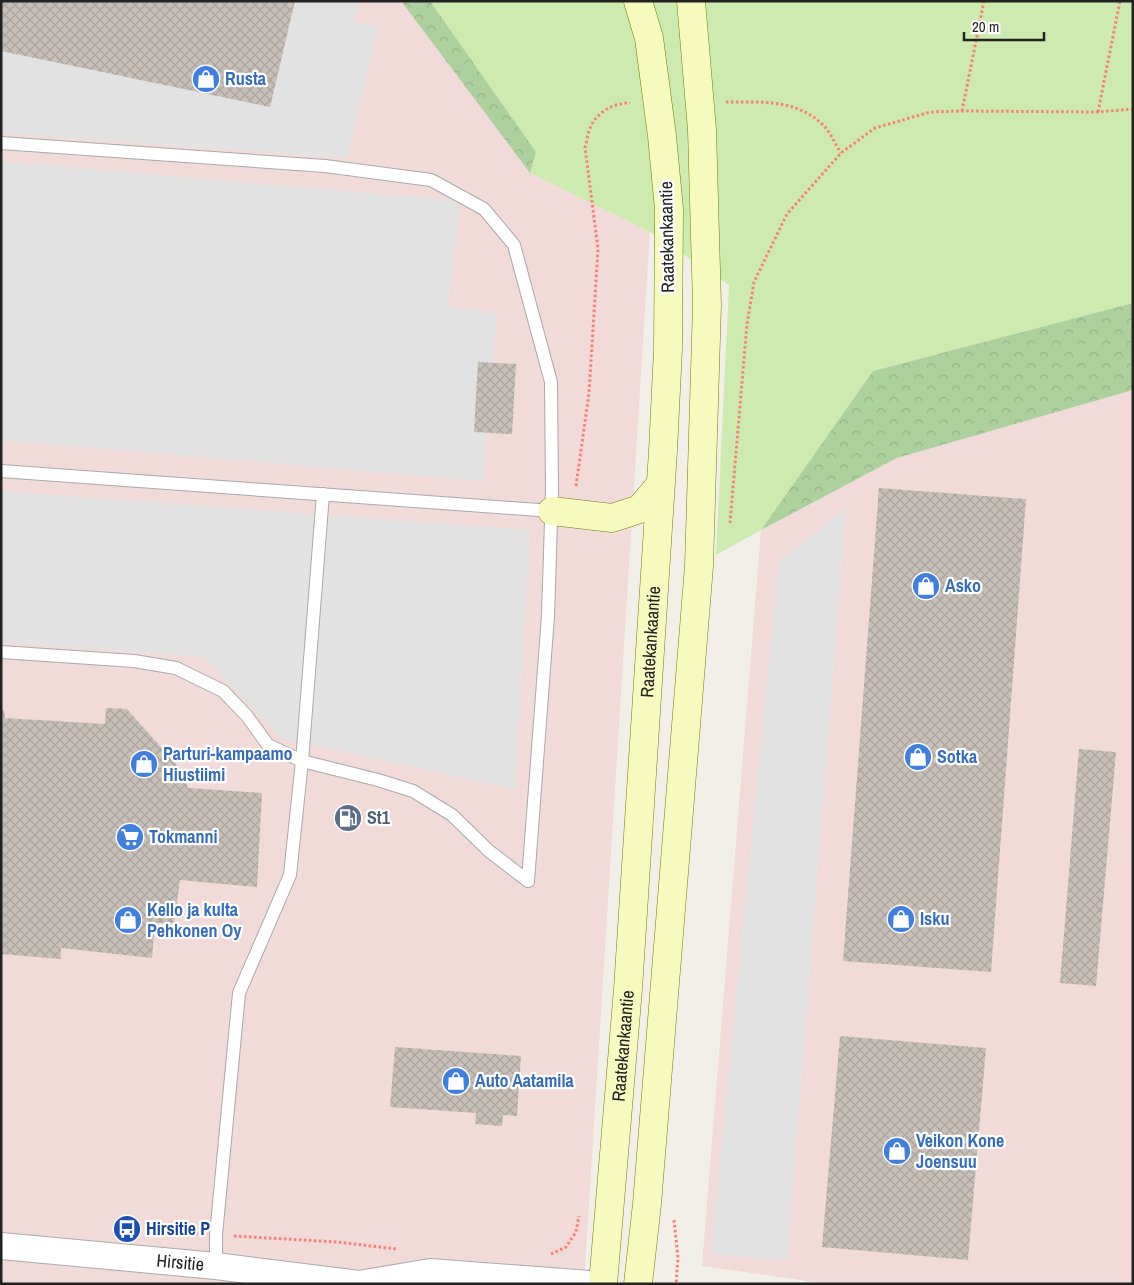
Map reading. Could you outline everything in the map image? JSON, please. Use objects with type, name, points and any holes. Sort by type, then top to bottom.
[{"type":"main road","name":"Raatekankaantie","points":[[603,1284],[628,989],[668,348],[669,209],[662,136],[649,38],[638,1]]},
{"type":"main road","name":"Raatekankaantie","points":[[638,1284],[647,1204],[699,566],[707,306],[702,130],[691,1]]},
{"type":"main road","points":[[552,511],[612,518],[640,509],[660,485]]},
{"type":"street","name":"Hirsitie","points":[[1,1246],[216,1266],[359,1284],[430,1272],[590,1284]]},
{"type":"lane","points":[[1,143],[325,166],[431,180],[484,209],[514,245],[551,382],[552,511],[548,616],[528,881],[489,851],[452,815],[413,791],[302,761],[268,745],[247,716],[223,690],[176,668],[134,661],[1,652]]},
{"type":"lane","points":[[1,471],[552,511]]},
{"type":"lane","points":[[216,1266],[216,1235],[238,993],[290,875],[302,761],[323,494]]},
{"type":"path","points":[[962,111],[984,1]]},
{"type":"path","points":[[1098,112],[1120,1]]},
{"type":"path","points":[[725,102],[783,104],[806,112],[823,124],[841,153]]},
{"type":"path","points":[[576,491],[589,393],[598,249],[586,147],[589,130],[596,117],[608,108],[621,103],[631,103]]},
{"type":"path","points":[[729,531],[747,324],[754,282],[787,214],[841,153],[876,128],[930,112],[1098,112],[1133,108]]},
{"type":"path","points":[[542,1254],[551,1254],[566,1247],[576,1232],[582,1202],[610,1203]]},
{"type":"path","points":[[146,1231],[337,1242],[402,1250]]},
{"type":"path","points":[[676,1284],[678,1258]]},
{"type":"shaded area","points":[[1,1],[401,1],[530,173],[650,232],[584,1284],[1,1284]]},
{"type":"shaded area","points":[[285,1],[360,1],[353,21],[378,27],[347,158],[1,133],[1,36]]},
{"type":"shaded area","points":[[1,161],[460,201],[448,307],[497,313],[483,481],[1,440]]},
{"type":"shaded area","points":[[1133,390],[1133,1284],[828,1284],[702,1266],[761,530],[897,458]]},
{"type":"shaded area","points":[[1,491],[530,530],[515,789],[281,738],[203,657],[1,642]]},
{"type":"shaded area","points":[[846,508],[787,1260],[711,1254],[779,561]]},
{"type":"green space","points":[[401,1],[430,1],[536,152],[530,173]]},
{"type":"green space","points":[[430,1],[1133,1],[1133,303],[873,371],[761,530],[716,555],[729,285],[650,232],[530,173],[536,152]]},
{"type":"green space","points":[[1133,303],[1133,390],[897,458],[761,530],[873,371]]},
{"type":"building","name":"Rusta","points":[[1,1],[295,1],[270,107],[1,51]]},
{"type":"building","points":[[478,362],[516,364],[512,434],[474,432]]},
{"type":"building","points":[[879,488],[1026,499],[991,972],[843,961]]},
{"type":"building","name":"Tokmanni","points":[[106,708],[127,709],[183,772],[188,788],[262,793],[257,887],[180,880],[174,923],[155,923],[152,958],[61,948],[61,959],[1,954],[1,710],[4,710],[5,718],[105,724]]},
{"type":"building","points":[[1079,749],[1116,752],[1096,986],[1060,983]]},
{"type":"building","points":[[840,1036],[986,1048],[968,1260],[822,1247]]},
{"type":"building","name":"Auto Aatamila","points":[[395,1047],[521,1056],[517,1116],[503,1115],[502,1126],[475,1124],[476,1113],[390,1107]]},
{"type":"place","name":"Rusta","points":[[206,79]]},
{"type":"place","name":"Asko","points":[[926,586]]},
{"type":"place","name":"Sotka","points":[[918,757]]},
{"type":"place","name":"Parturi-kampaamo Hiustiimi","points":[[144,764]]},
{"type":"place","name":"St1","points":[[348,818]]},
{"type":"place","name":"Tokmanni","points":[[130,837]]},
{"type":"place","name":"Isku","points":[[901,919]]},
{"type":"place","name":"Kello ja kulta Pehkonen Oy","points":[[128,920]]},
{"type":"place","name":"Auto Aatamila","points":[[456,1081]]},
{"type":"place","name":"Veikon Kone Joensuu","points":[[897,1151]]},
{"type":"place","name":"Hirsitie P","points":[[127,1229]]}]
